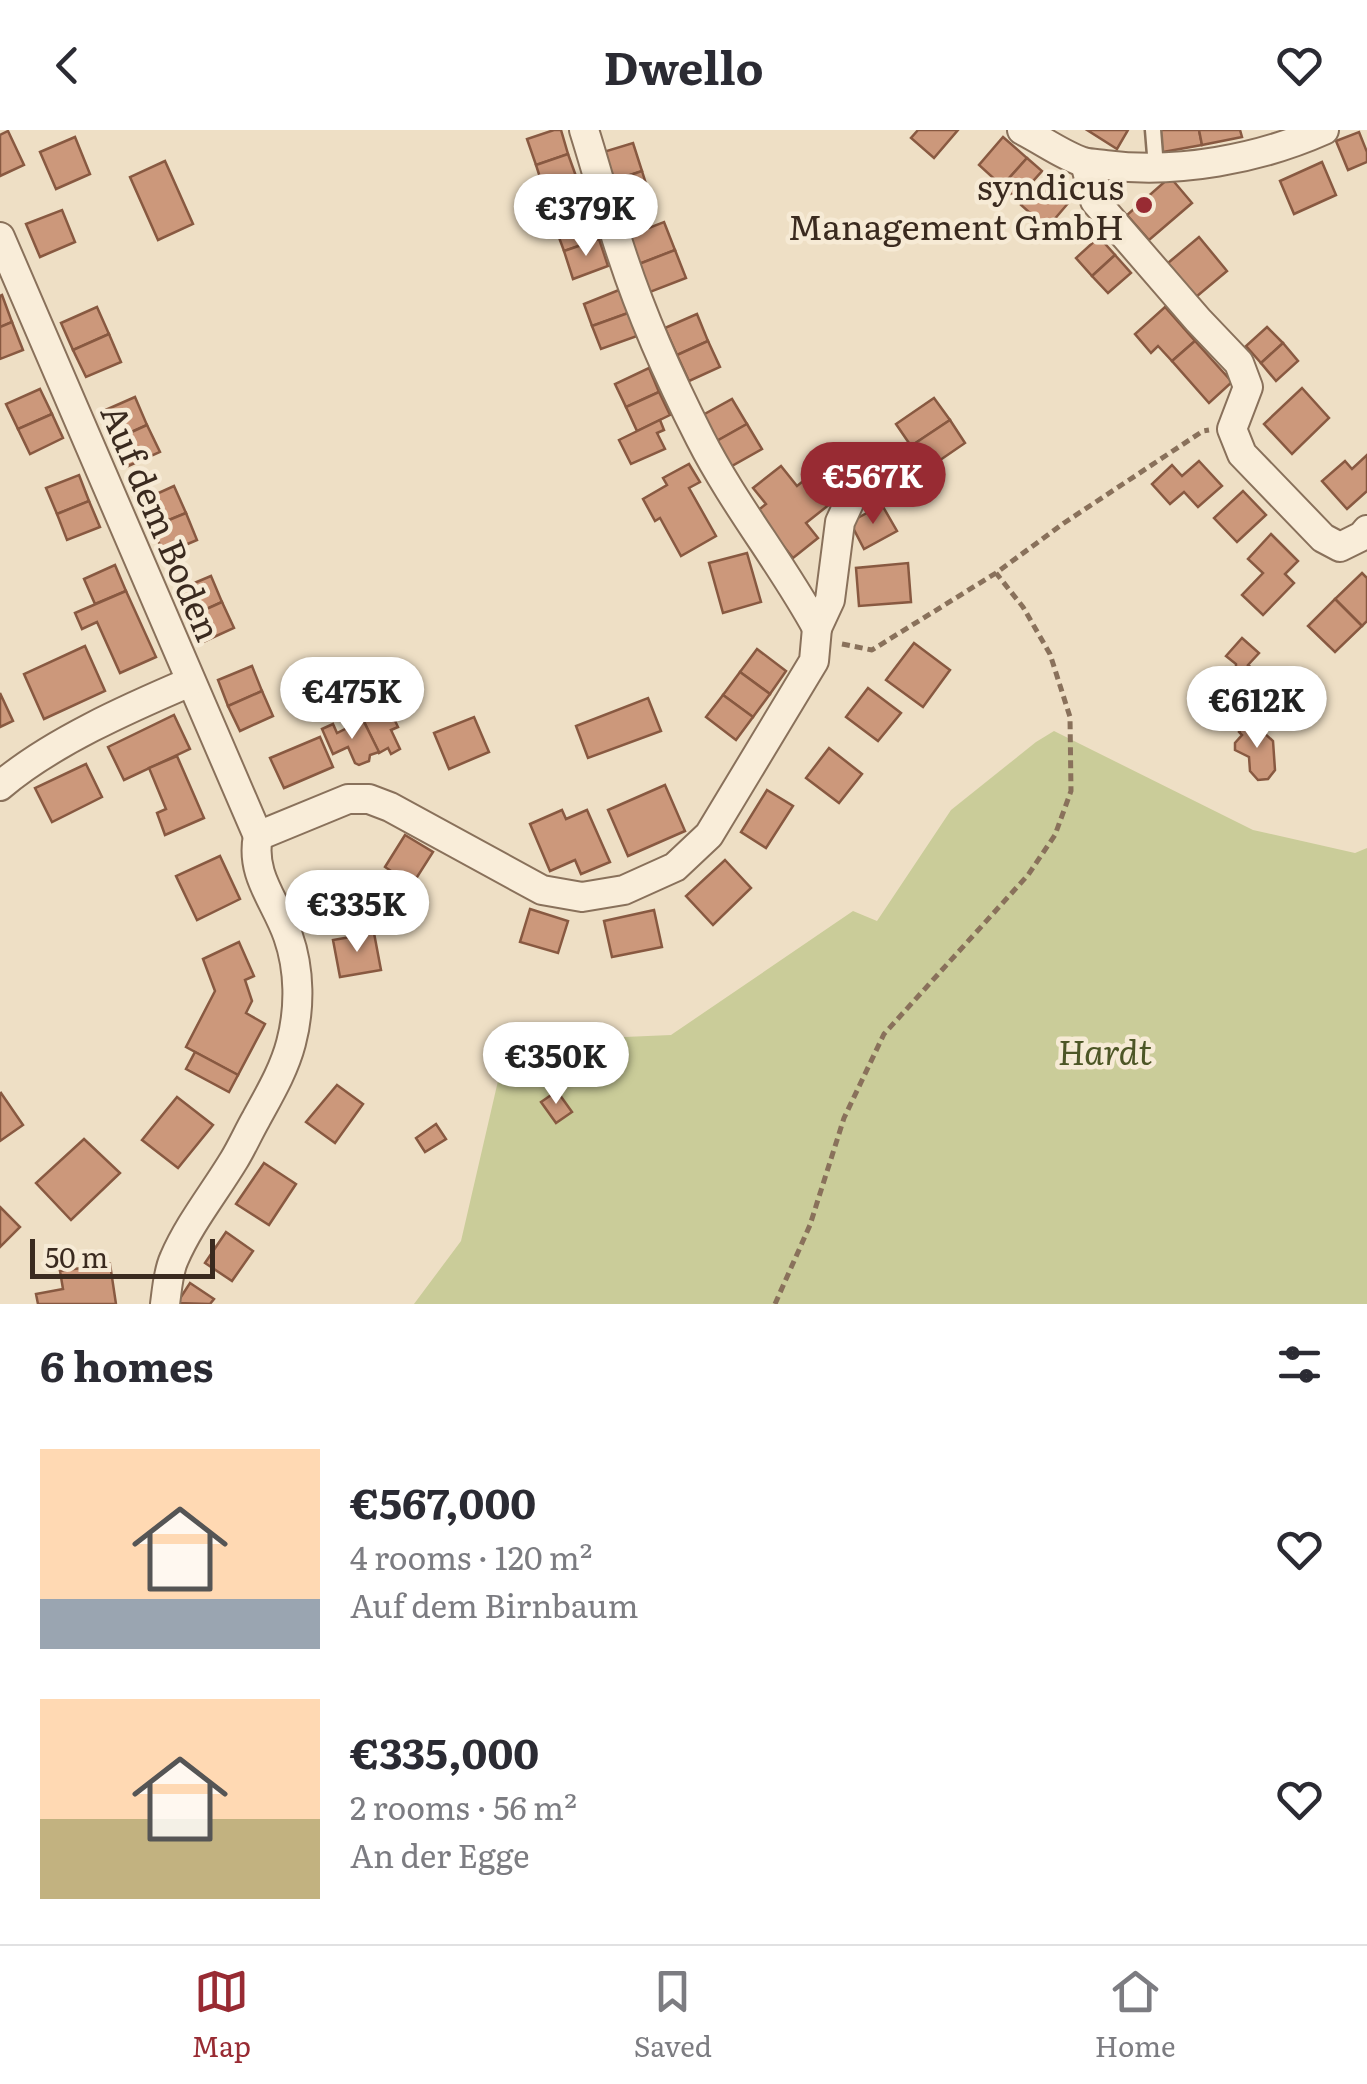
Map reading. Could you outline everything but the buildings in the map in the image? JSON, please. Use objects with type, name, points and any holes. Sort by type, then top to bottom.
[{"type":"street","points":[[584,130],[622,256],[700,436],[732,496],[817,628]]},
{"type":"street","points":[[1022,130],[1084,162],[1130,168],[1230,158],[1324,130]]},
{"type":"street","points":[[1084,162],[1095,201],[1239,363],[1248,387],[1232,429],[1242,454],[1323,538],[1340,547],[1367,530]]},
{"type":"street","name":"Auf dem Boden","points":[[0,237],[258,836],[255,853],[262,881],[288,935],[295,966],[297,1010],[291,1044],[275,1086],[172,1262],[165,1304]]},
{"type":"street","points":[[258,836],[348,799],[369,800],[390,807],[542,890],[582,897],[624,890],[675,867],[709,835],[814,661],[817,628],[830,600],[840,522],[854,492],[857,462]]},
{"type":"street","points":[[0,786],[98,724],[190,682]]},
{"type":"lane","points":[[1153,130],[1156,166]]},
{"type":"path","points":[[817,628],[844,646],[872,650],[996,573],[1203,430],[1232,429]]},
{"type":"path","points":[[775,1304],[810,1225],[844,1118],[884,1034],[1028,875],[1054,835],[1072,791],[1070,718],[1050,654],[1024,608],[996,573]]},
{"type":"green space","name":"Hardt","points":[[1054,731],[1253,830],[1355,853],[1367,848],[1367,1304],[414,1304],[461,1241],[507,1042],[671,1035],[853,911],[877,921],[951,810]]},
{"type":"place","name":"syndicus Management GmbH","points":[[1144,205]]}]
